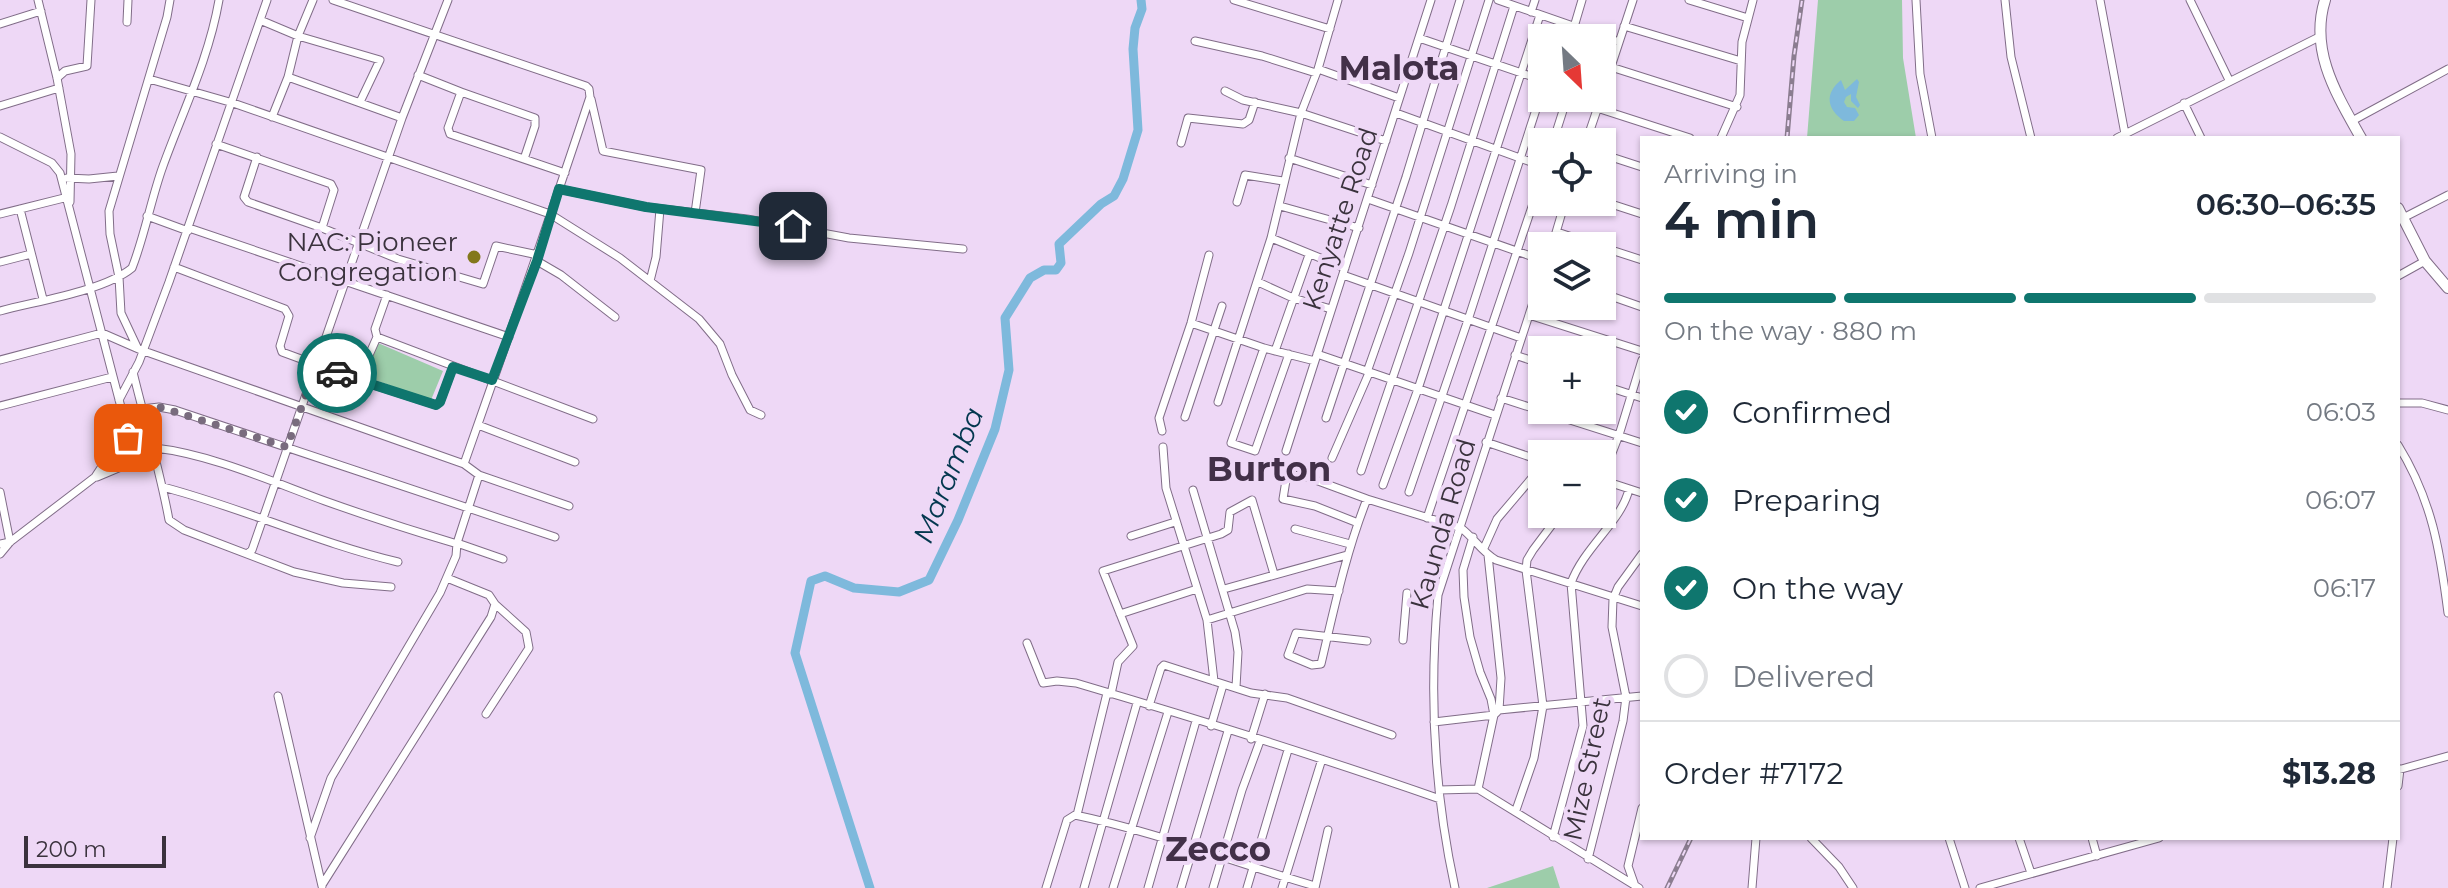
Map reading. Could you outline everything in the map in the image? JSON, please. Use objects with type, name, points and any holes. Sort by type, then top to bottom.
[{"type":"highway","points":[[2325,0],[2319,37],[2321,52],[2331,81],[2360,136]]},
{"type":"highway","points":[[2400,213],[2425,261],[2448,288]]},
{"type":"street","points":[[38,0],[71,154],[69,200]]},
{"type":"street","points":[[57,78],[65,71],[87,66],[91,0]]},
{"type":"street","points":[[127,22],[128,0]]},
{"type":"street","points":[[139,349],[123,323],[119,277],[109,223],[118,176],[170,0]]},
{"type":"street","points":[[0,311],[90,288],[119,277],[132,268],[219,0]]},
{"type":"street","points":[[119,400],[174,267],[267,0]]},
{"type":"street","points":[[272,117],[313,0]]},
{"type":"street","points":[[333,0],[586,86],[603,151],[701,170],[695,213]]},
{"type":"street","points":[[248,553],[252,550],[402,118],[448,0]]},
{"type":"street","points":[[1234,0],[1330,29]]},
{"type":"street","points":[[1218,402],[1258,282],[1280,206],[1283,181],[1301,113],[1338,0]]},
{"type":"street","name":"Kenyatte Road","points":[[1286,451],[1431,0]]},
{"type":"street","points":[[1326,418],[1460,0]]},
{"type":"street","points":[[1332,458],[1368,372],[1489,0]]},
{"type":"street","points":[[1498,0],[1564,24]]},
{"type":"street","points":[[1531,12],[1535,0]]},
{"type":"street","points":[[1575,24],[1582,0]]},
{"type":"street","points":[[1616,51],[1633,0]]},
{"type":"street","points":[[1689,0],[1748,18]]},
{"type":"street","points":[[1722,136],[1737,107],[1742,84],[1741,61],[1753,0]]},
{"type":"street","points":[[1916,0],[1920,74],[1932,136]]},
{"type":"street","points":[[2005,0],[2011,57],[2031,136]]},
{"type":"street","points":[[2100,0],[2121,136],[2319,37]]},
{"type":"street","points":[[2190,0],[2229,80]]},
{"type":"street","points":[[1361,471],[1514,6]]},
{"type":"street","points":[[0,24],[41,11]]},
{"type":"street","points":[[1383,485],[1418,389],[1540,15]]},
{"type":"street","points":[[260,20],[298,36],[380,60],[360,102]]},
{"type":"street","points":[[1624,26],[1741,61]]},
{"type":"street","points":[[1419,38],[1528,75]]},
{"type":"street","points":[[1195,41],[1317,71],[1399,98]]},
{"type":"street","points":[[1616,69],[1737,107]]},
{"type":"street","points":[[2352,121],[2448,69]]},
{"type":"street","points":[[418,75],[535,118],[524,159]]},
{"type":"street","points":[[288,77],[402,118]]},
{"type":"street","points":[[149,79],[233,103],[550,214],[620,258],[687,308],[720,344],[743,399],[750,410],[761,415]]},
{"type":"street","points":[[0,106],[59,88]]},
{"type":"street","points":[[1225,91],[1233,96],[1301,113],[1386,141]]},
{"type":"street","points":[[461,92],[447,132],[565,173]]},
{"type":"street","points":[[464,464],[538,258],[590,93]]},
{"type":"street","points":[[1181,143],[1188,118],[1243,124],[1249,120],[1255,102]]},
{"type":"street","points":[[2184,103],[2200,136]]},
{"type":"street","points":[[1409,492],[1535,112]]},
{"type":"street","points":[[1609,112],[1684,136]]},
{"type":"street","points":[[1396,113],[1528,160]]},
{"type":"street","points":[[0,138],[52,163],[61,177],[135,461]]},
{"type":"street","points":[[216,144],[333,186],[322,228]]},
{"type":"street","points":[[257,157],[245,193],[246,200],[398,259],[483,284],[496,246],[538,258],[615,317]]},
{"type":"street","points":[[1289,158],[1372,185]]},
{"type":"street","points":[[1616,159],[1640,166]]},
{"type":"street","points":[[1237,202],[1243,177],[1247,174],[1283,181]]},
{"type":"street","points":[[61,177],[118,176]]},
{"type":"street","points":[[559,189],[660,209],[762,221],[849,238],[963,249]]},
{"type":"street","points":[[2400,213],[2448,195]]},
{"type":"street","points":[[1368,199],[1528,256]]},
{"type":"street","points":[[0,214],[69,200]]},
{"type":"street","points":[[1280,206],[1359,228]]},
{"type":"street","points":[[1616,206],[1640,213]]},
{"type":"street","points":[[20,209],[43,299]]},
{"type":"street","points":[[650,281],[656,257],[660,209]]},
{"type":"street","points":[[147,216],[509,337]]},
{"type":"street","points":[[1427,518],[1528,216]]},
{"type":"street","points":[[1557,232],[1561,216]]},
{"type":"street","points":[[1271,238],[1394,295],[1521,338]]},
{"type":"street","points":[[1616,251],[1640,259]]},
{"type":"street","points":[[0,262],[31,254]]},
{"type":"street","points":[[1162,431],[1159,418],[1191,323],[1209,255]]},
{"type":"street","points":[[1275,351],[1309,255]]},
{"type":"street","points":[[2400,275],[2425,261]]},
{"type":"street","points":[[174,267],[285,309],[289,316],[280,349],[358,380],[436,405],[440,402],[453,367]]},
{"type":"street","points":[[1258,282],[1293,298],[1331,309]]},
{"type":"street","points":[[358,380],[377,337],[375,329],[387,295]]},
{"type":"street","points":[[1616,298],[1640,306]]},
{"type":"street","points":[[1185,417],[1222,306]]},
{"type":"street","name":"Kaunda Road","points":[[1455,888],[1440,799],[1434,722],[1433,651],[1438,595],[1528,318]]},
{"type":"street","points":[[1545,320],[1640,350]]},
{"type":"street","points":[[1191,323],[1275,351],[1344,363],[1495,415]]},
{"type":"street","points":[[0,360],[102,333],[301,408],[464,464],[479,475],[569,506]]},
{"type":"street","points":[[377,337],[593,419]]},
{"type":"street","points":[[1264,348],[1231,443],[1246,450],[1255,451],[1289,354]]},
{"type":"street","points":[[1515,355],[1528,359]]},
{"type":"street","points":[[1616,443],[1640,366]]},
{"type":"street","points":[[133,372],[155,448],[169,520],[184,530],[294,572],[343,583],[391,587]]},
{"type":"street","points":[[0,406],[112,377]]},
{"type":"street","points":[[1616,390],[1640,397]]},
{"type":"street","points":[[1501,398],[1640,442]]},
{"type":"street","points":[[2400,403],[2422,403],[2448,410]]},
{"type":"street","points":[[142,409],[167,408],[555,537]]},
{"type":"street","points":[[95,477],[114,448],[122,411]]},
{"type":"street","points":[[114,448],[146,425]]},
{"type":"street","points":[[478,425],[575,462]]},
{"type":"street","points":[[1486,442],[1528,458]]},
{"type":"street","points":[[1163,447],[1165,480],[1175,522],[1207,620],[1218,683],[1211,726]]},
{"type":"street","points":[[0,554],[10,542],[95,477],[135,461],[155,448],[174,450],[276,482],[370,517],[503,559]]},
{"type":"street","points":[[2400,450],[2415,473],[2432,518],[2448,613]]},
{"type":"street","points":[[1358,523],[1315,506],[1283,499],[1287,474],[1310,478],[1461,528],[1486,552],[1526,570],[1640,606]]},
{"type":"street","points":[[310,838],[331,778],[447,578],[479,475]]},
{"type":"street","points":[[1478,789],[1501,678],[1486,552],[1497,519],[1528,481]]},
{"type":"street","points":[[1616,485],[1640,492]]},
{"type":"street","points":[[163,487],[262,517],[329,544],[398,562]]},
{"type":"street","points":[[1553,837],[1583,726],[1571,583],[1585,555],[1621,510],[1629,489]]},
{"type":"street","points":[[1193,490],[1230,613],[1238,652],[1236,687]]},
{"type":"street","points":[[1,496],[10,542]]},
{"type":"street","points":[[1367,499],[1350,544],[1328,638],[1319,666],[1288,655],[1294,633],[1328,638],[1367,641]]},
{"type":"street","points":[[1077,815],[1119,659],[1133,648],[1103,571],[1226,532],[1230,512],[1252,500],[1274,574]]},
{"type":"street","points":[[1131,536],[1175,522]]},
{"type":"street","points":[[1516,810],[1534,758],[1543,706],[1527,560],[1550,528]]},
{"type":"street","points":[[1295,529],[1350,544]]},
{"type":"street","points":[[1473,537],[1463,570],[1464,597],[1470,637],[1496,713]]},
{"type":"street","points":[[0,544],[10,542]]},
{"type":"street","points":[[1224,589],[1347,555]]},
{"type":"street","points":[[1613,599],[1640,557]]},
{"type":"street","points":[[447,578],[489,595],[526,632],[529,648],[486,714]]},
{"type":"street","points":[[1120,614],[1197,589]]},
{"type":"street","points":[[1207,620],[1307,589],[1339,591]]},
{"type":"street","points":[[1403,640],[1407,593]]},
{"type":"street","name":"Mize Street","points":[[1588,859],[1623,721],[1626,697],[1612,627],[1613,599]]},
{"type":"street","points":[[322,886],[491,617],[495,604]]},
{"type":"street","points":[[1027,643],[1043,683],[1066,681],[1357,769],[1440,799]]},
{"type":"street","points":[[1149,706],[1163,665],[1218,683],[1287,698],[1392,735]]},
{"type":"street","points":[[1213,888],[1256,740],[1265,694]]},
{"type":"street","points":[[278,696],[322,886]]},
{"type":"street","points":[[1434,722],[1640,696]]},
{"type":"street","points":[[1084,888],[1137,703]]},
{"type":"street","points":[[1113,888],[1168,712]]},
{"type":"street","points":[[1148,888],[1196,721]]},
{"type":"street","points":[[1181,888],[1228,731]]},
{"type":"street","points":[[1247,888],[1288,750]]},
{"type":"street","points":[[2400,770],[2448,756]]},
{"type":"street","points":[[1282,888],[1322,759]]},
{"type":"street","points":[[1439,790],[1478,789],[1516,810],[1588,859],[1637,886]]},
{"type":"street","points":[[1046,888],[1067,820],[1071,816],[1103,820],[1193,846],[1315,887],[1328,830]]},
{"type":"street","points":[[1637,886],[1628,866],[1640,816]]},
{"type":"street","points":[[1752,888],[1756,840]]},
{"type":"street","points":[[1813,840],[1839,867],[1853,888]]},
{"type":"street","points":[[1950,840],[1965,888]]},
{"type":"street","points":[[2020,840],[2031,873]]},
{"type":"street","points":[[2093,840],[2097,856]]},
{"type":"street","points":[[1980,888],[2152,840]]},
{"type":"street","points":[[2387,888],[2393,840]]},
{"type":"green space","points":[[1818,0],[1902,0],[1903,58],[1916,136],[1807,136]]},
{"type":"green space","points":[[378,343],[443,371],[431,400],[364,376]]},
{"type":"green space","points":[[1553,866],[1560,888],[1487,888]]},
{"type":"water","points":[[1857,79],[1856,97],[1860,105],[1858,108],[1851,101],[1851,94],[1844,102],[1847,107],[1855,108],[1859,115],[1854,121],[1844,121],[1834,112],[1830,96],[1841,80],[1845,90]]},
{"type":"waterway","name":"Maramba","points":[[870,888],[795,653],[811,581],[825,576],[854,588],[899,592],[929,580],[958,520],[995,429],[1009,370],[1005,318],[1030,278],[1044,270],[1056,270],[1061,263],[1059,244],[1101,204],[1114,196],[1123,179],[1138,130],[1133,49],[1135,28],[1142,9],[1141,0]]},
{"type":"railway","points":[[1787,136],[1802,0]]},
{"type":"railway","points":[[1667,888],[1690,840]]},
{"type":"way so far","points":[[128,438],[146,425],[142,409],[159,407],[287,447],[317,365],[337,373]]},
{"type":"place","name":"NAC: Pioneer Congregation","points":[[474,257]]},
{"type":"district","name":"Malota","points":[[1399,68]]},
{"type":"district","name":"Burton","points":[[1269,469]]},
{"type":"district","name":"Zecco","points":[[1218,849]]},
{"type":"route","points":[[337,373],[436,405],[444,395],[453,367],[492,380],[537,261],[559,189],[646,207],[793,226]]}]
